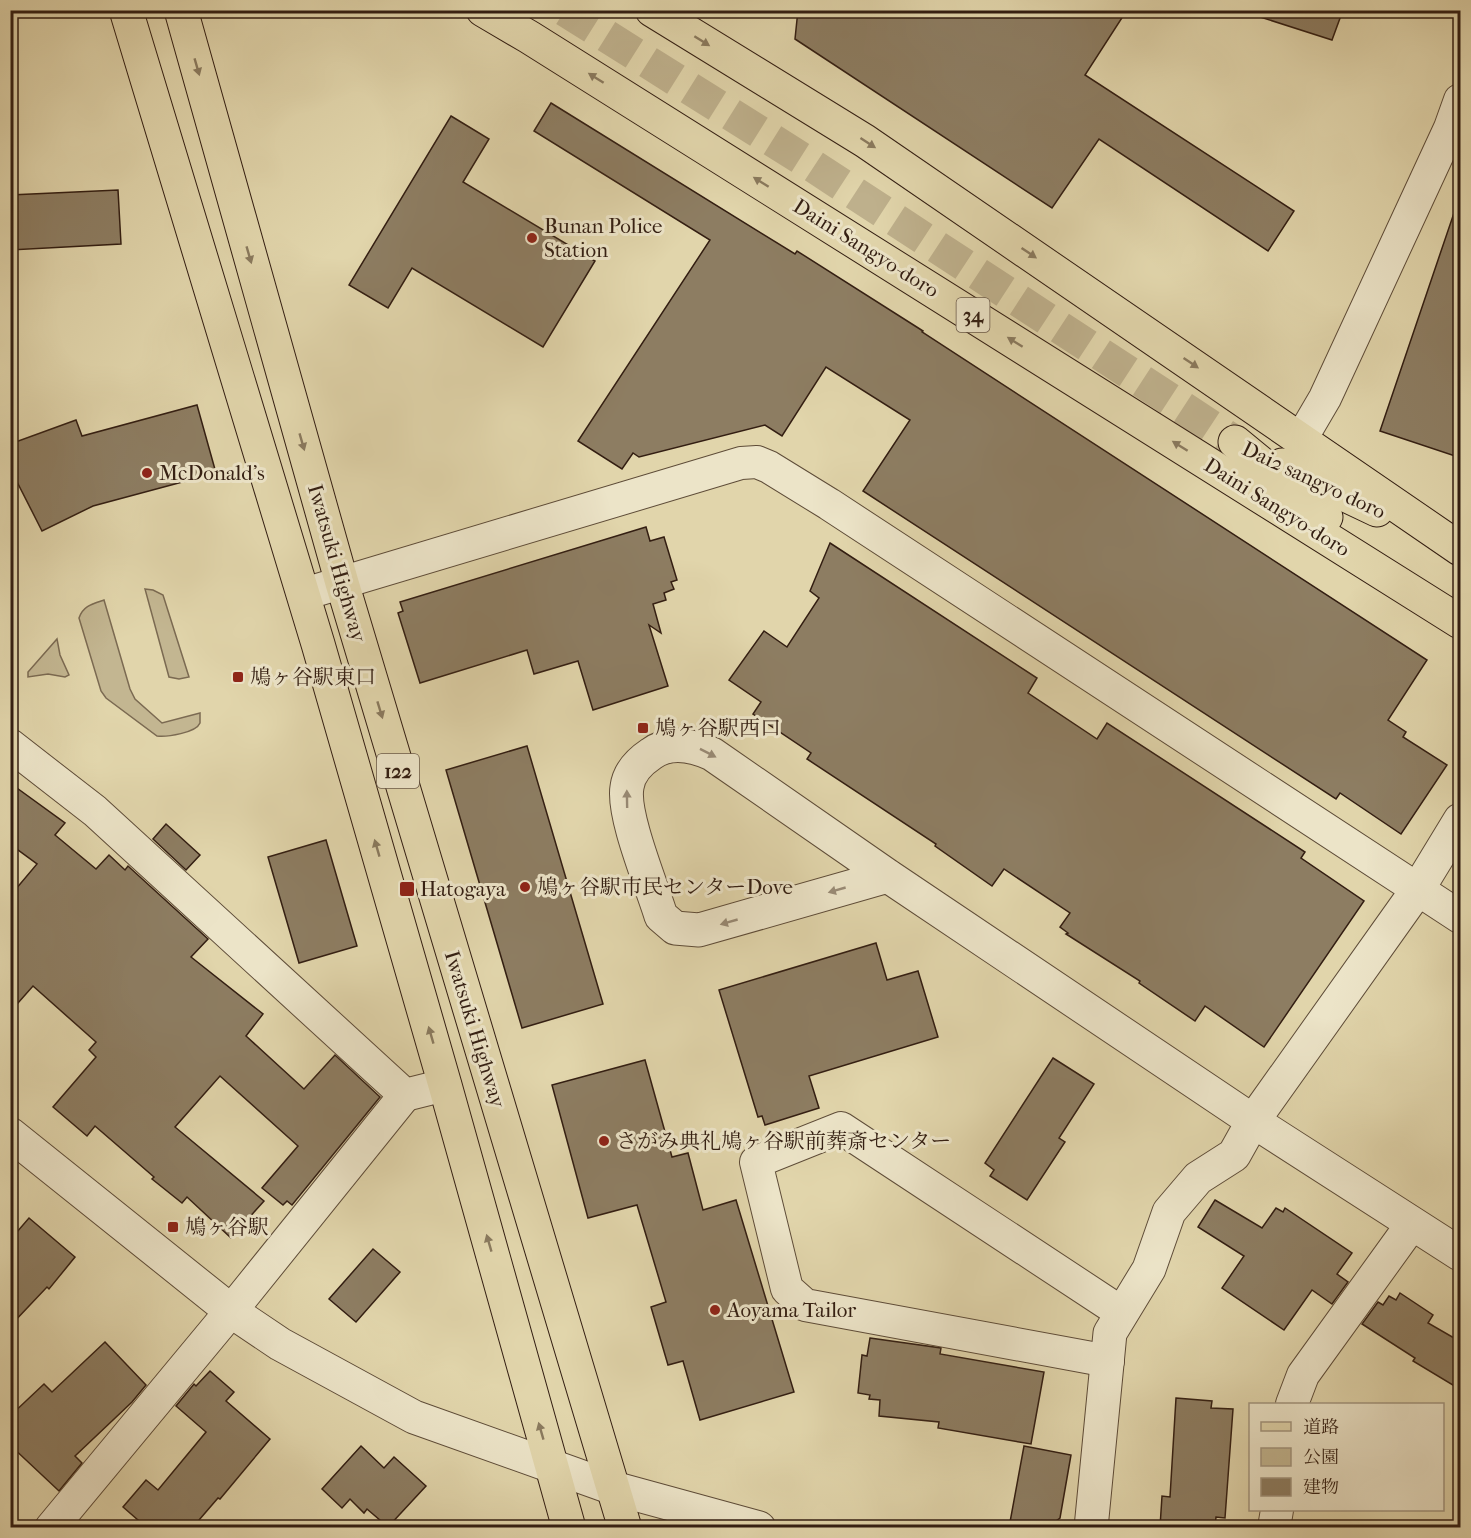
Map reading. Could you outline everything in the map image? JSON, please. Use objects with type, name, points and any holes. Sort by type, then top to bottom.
[{"type":"main road","name":"Iwatsuki Highway","points":[[126,10],[304,594],[445,1085],[568,1527]]},
{"type":"main road","name":"Iwatsuki Highway","points":[[181,10],[342,583],[625,1527]]},
{"type":"main road","name":"Daini Sangyo-doro","points":[[483,10],[529,36],[1461,622]]},
{"type":"main road","name":"34","points":[[652,10],[865,141],[1461,549]]},
{"type":"main road","name":"Dai2 sangyo doro","points":[[1433,605],[1235,442],[1461,549]]},
{"type":"street","points":[[1302,439],[1325,398],[1461,100]]},
{"type":"street","points":[[304,594],[741,464],[757,462],[769,466],[829,504],[1461,917]]},
{"type":"street","points":[[888,876],[699,930],[675,928],[662,916],[626,807],[627,785],[634,768],[652,752],[675,744],[695,746],[712,754],[888,876],[1253,1121],[1461,1254]]},
{"type":"street","points":[[10,745],[95,811],[405,1095]]},
{"type":"street","points":[[1091,1527],[1110,1333],[1149,1269],[1169,1212],[1198,1178],[1234,1155],[1253,1121],[1418,889],[1461,820]]},
{"type":"street","points":[[51,1527],[231,1311],[405,1095],[445,1085]]},
{"type":"street","points":[[1108,1360],[805,1305],[787,1289],[756,1162],[841,1128],[1122,1313]]},
{"type":"street","points":[[10,1134],[231,1311],[280,1344],[414,1418],[613,1488],[759,1527]]},
{"type":"street","points":[[1292,1403],[1303,1375],[1412,1224]]},
{"type":"street","points":[[1274,1527],[1277,1511]]},
{"type":"green space","points":[[145,589],[163,595],[189,677],[179,679],[169,677]]},
{"type":"green space","points":[[104,600],[135,699],[162,723],[200,713],[200,723],[193,729],[181,734],[157,736],[106,698],[101,691],[79,618],[86,608]]},
{"type":"green space","points":[[57,639],[60,655],[69,675],[65,677],[48,674],[28,677],[28,672]]},
{"type":"building","points":[[798,10],[1127,10],[1085,75],[1294,211],[1268,251],[1099,139],[1052,208],[795,39]]},
{"type":"building","points":[[1258,10],[1343,10],[1332,40],[1257,16]]},
{"type":"building","points":[[551,103],[795,254],[797,251],[923,331],[1427,660],[1388,720],[1406,732],[1403,737],[1447,765],[1401,834],[1340,793],[1336,799],[863,491],[910,420],[826,367],[782,436],[765,425],[639,457],[633,453],[622,469],[578,441],[710,240],[534,131]]},
{"type":"building","points":[[451,116],[489,139],[463,182],[595,261],[543,347],[412,268],[388,308],[349,285]]},
{"type":"building","points":[[118,190],[121,244],[10,250],[10,195]]},
{"type":"building","points":[[1456,207],[1461,208],[1461,458],[1380,431]]},
{"type":"building","points":[[197,405],[216,473],[93,506],[42,531],[10,468],[10,444],[76,420],[82,436]]},
{"type":"building","points":[[646,527],[650,541],[664,537],[677,580],[671,582],[674,589],[664,593],[666,600],[653,604],[661,633],[649,625],[668,686],[593,710],[578,661],[534,674],[527,650],[420,683],[398,613],[403,611],[400,602]]},
{"type":"building","points":[[830,543],[1037,678],[1028,693],[1097,739],[1107,723],[1305,852],[1301,858],[1364,901],[1264,1047],[1205,1006],[1195,1021],[1139,983],[1140,981],[1066,934],[1068,933],[1060,927],[1070,913],[1004,869],[992,886],[935,846],[936,844],[807,759],[811,753],[753,714],[761,702],[729,680],[764,631],[787,647],[819,598],[810,591]]},
{"type":"building","name":"鳩ヶ谷駅市民センターDove","points":[[527,746],[603,1004],[522,1028],[446,770]]},
{"type":"building","points":[[10,783],[65,823],[55,835],[96,869],[109,855],[125,870],[128,866],[208,939],[191,957],[263,1014],[246,1036],[304,1089],[335,1055],[380,1097],[292,1205],[287,1201],[283,1205],[262,1188],[298,1146],[220,1076],[175,1127],[264,1201],[231,1238],[187,1197],[182,1203],[152,1179],[154,1177],[95,1126],[87,1136],[53,1107],[96,1057],[89,1050],[96,1042],[33,986],[10,1012],[10,896],[37,864],[10,844]]},
{"type":"building","points":[[166,824],[200,855],[186,870],[153,839]]},
{"type":"building","points":[[326,840],[357,946],[299,963],[268,857]]},
{"type":"building","points":[[876,943],[887,980],[918,971],[938,1037],[809,1076],[819,1108],[765,1125],[762,1116],[758,1117],[719,990]]},
{"type":"building","points":[[1053,1058],[1094,1084],[1059,1138],[1065,1142],[1027,1200],[990,1176],[994,1170],[985,1163]]},
{"type":"building","points":[[645,1060],[672,1157],[688,1153],[703,1210],[736,1200],[794,1392],[700,1420],[683,1361],[668,1365],[651,1307],[666,1302],[637,1205],[588,1218],[552,1085]]},
{"type":"building","points":[[1215,1200],[1262,1228],[1276,1208],[1283,1212],[1285,1208],[1352,1253],[1337,1274],[1348,1282],[1332,1304],[1312,1290],[1284,1330],[1222,1288],[1244,1256],[1198,1227]]},
{"type":"building","points":[[29,1218],[75,1257],[49,1289],[47,1287],[10,1326],[10,1240]]},
{"type":"building","points":[[373,1249],[400,1272],[356,1322],[329,1299]]},
{"type":"building","points":[[1400,1293],[1433,1315],[1428,1323],[1461,1342],[1461,1390],[1413,1361],[1415,1358],[1362,1324],[1378,1302],[1383,1305],[1389,1296],[1396,1300]]},
{"type":"building","points":[[870,1338],[941,1348],[940,1354],[1044,1372],[1031,1444],[938,1428],[939,1422],[879,1416],[880,1400],[869,1399],[870,1395],[858,1393],[862,1355],[867,1356]]},
{"type":"building","points":[[105,1342],[146,1385],[132,1402],[75,1456],[82,1463],[59,1491],[10,1445],[10,1416],[44,1384],[52,1392]]},
{"type":"building","points":[[210,1371],[234,1392],[226,1401],[270,1439],[220,1499],[218,1498],[193,1527],[146,1527],[123,1507],[146,1480],[158,1490],[206,1432],[176,1406],[194,1384],[196,1386]]},
{"type":"building","points":[[1176,1398],[1212,1401],[1211,1408],[1233,1409],[1225,1518],[1216,1517],[1215,1527],[1160,1527],[1162,1496],[1170,1497]]},
{"type":"building","points":[[361,1446],[384,1468],[394,1457],[426,1486],[388,1527],[367,1509],[364,1513],[350,1499],[342,1508],[322,1489]]},
{"type":"building","points":[[1024,1446],[1071,1455],[1060,1518],[1048,1527],[1010,1522]]},
{"type":"tunnel","points":[[565,10],[807,162],[1235,442]]},
{"type":"place","name":"Bunan Police Station","points":[[532,238]]},
{"type":"place","name":"McDonald's","points":[[147,473]]},
{"type":"place","name":"鳩ヶ谷駅東口","points":[[238,677]]},
{"type":"place","name":"鳩ヶ谷駅西口","points":[[643,728]]},
{"type":"place","name":"鳩ヶ谷駅市民センターDove","points":[[525,887]]},
{"type":"place","name":"Hatogaya","points":[[407,889]]},
{"type":"place","name":"さがみ典礼鳩ヶ谷駅前葬斎センター","points":[[604,1141]]},
{"type":"place","name":"鳩ヶ谷駅","points":[[173,1227]]},
{"type":"place","name":"Aoyama Tailor","points":[[715,1310]]}]
